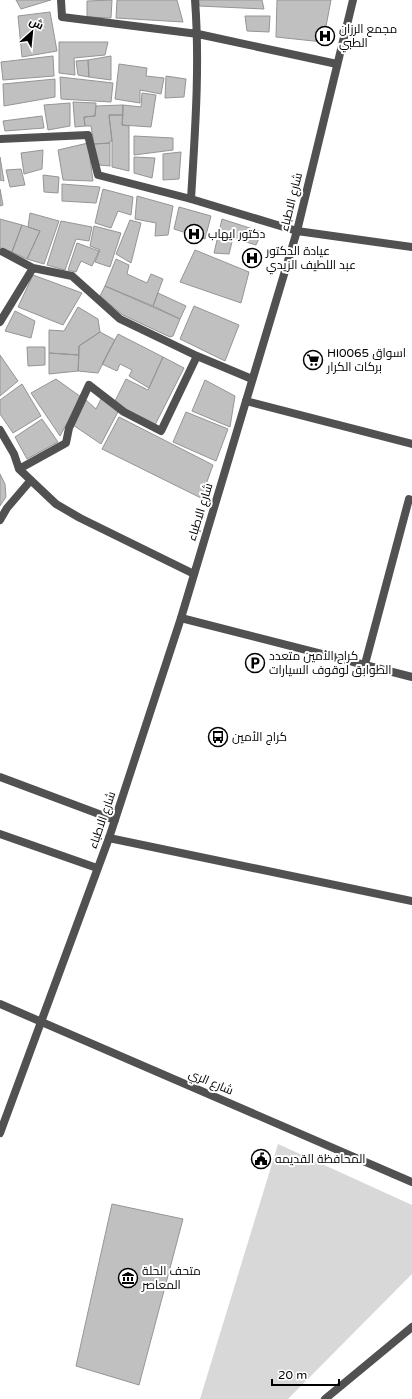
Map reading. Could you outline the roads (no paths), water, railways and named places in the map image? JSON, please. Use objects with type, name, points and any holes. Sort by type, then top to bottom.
[{"type":"street","points":[[61,0],[62,17],[198,34],[337,64]]},
{"type":"street","points":[[191,198],[198,34],[195,0]]},
{"type":"street","name":"شارع الاطباء","points":[[0,1133],[109,838],[181,618],[297,231],[353,0]]},
{"type":"street","points":[[0,138],[88,135],[98,175],[191,198],[297,231],[412,247]]},
{"type":"street","points":[[3,252],[33,268],[72,276],[120,319],[197,356],[252,379]]},
{"type":"street","points":[[0,322],[33,268]]},
{"type":"street","points":[[18,469],[66,443],[69,428],[89,385],[124,412],[161,431],[197,356]]},
{"type":"street","points":[[246,401],[412,444]]},
{"type":"street","points":[[0,430],[14,454],[18,469],[62,507],[194,574]]},
{"type":"street","points":[[0,520],[7,508],[31,480]]},
{"type":"street","points":[[365,664],[409,499]]},
{"type":"street","points":[[181,618],[412,677]]},
{"type":"street","points":[[0,777],[115,820]]},
{"type":"street","points":[[0,834],[97,868]]},
{"type":"street","points":[[109,838],[412,901]]},
{"type":"street","name":"شارع الري","points":[[0,1004],[412,1182]]},
{"type":"street","points":[[325,1399],[412,1327]]},
{"type":"place","name":"مجمع الرزان الطبي","points":[[325,36]]},
{"type":"place","name":"دكتور ايهاب","points":[[194,234]]},
{"type":"place","name":"عيادة الدكتور عبد اللطيف الزيدي","points":[[252,258]]},
{"type":"place","name":"Hl0065 اسواق بركات الكرار","points":[[313,360]]},
{"type":"place","name":"كراح الأمين متعدد الطوابق لوقوف السيارات","points":[[255,663]]},
{"type":"place","name":"كراج الأمين","points":[[218,737]]},
{"type":"place","name":"المحافظة القديمه","points":[[261,1159]]},
{"type":"place","name":"متحف الحلة المعاصر","points":[[128,1278]]}]
